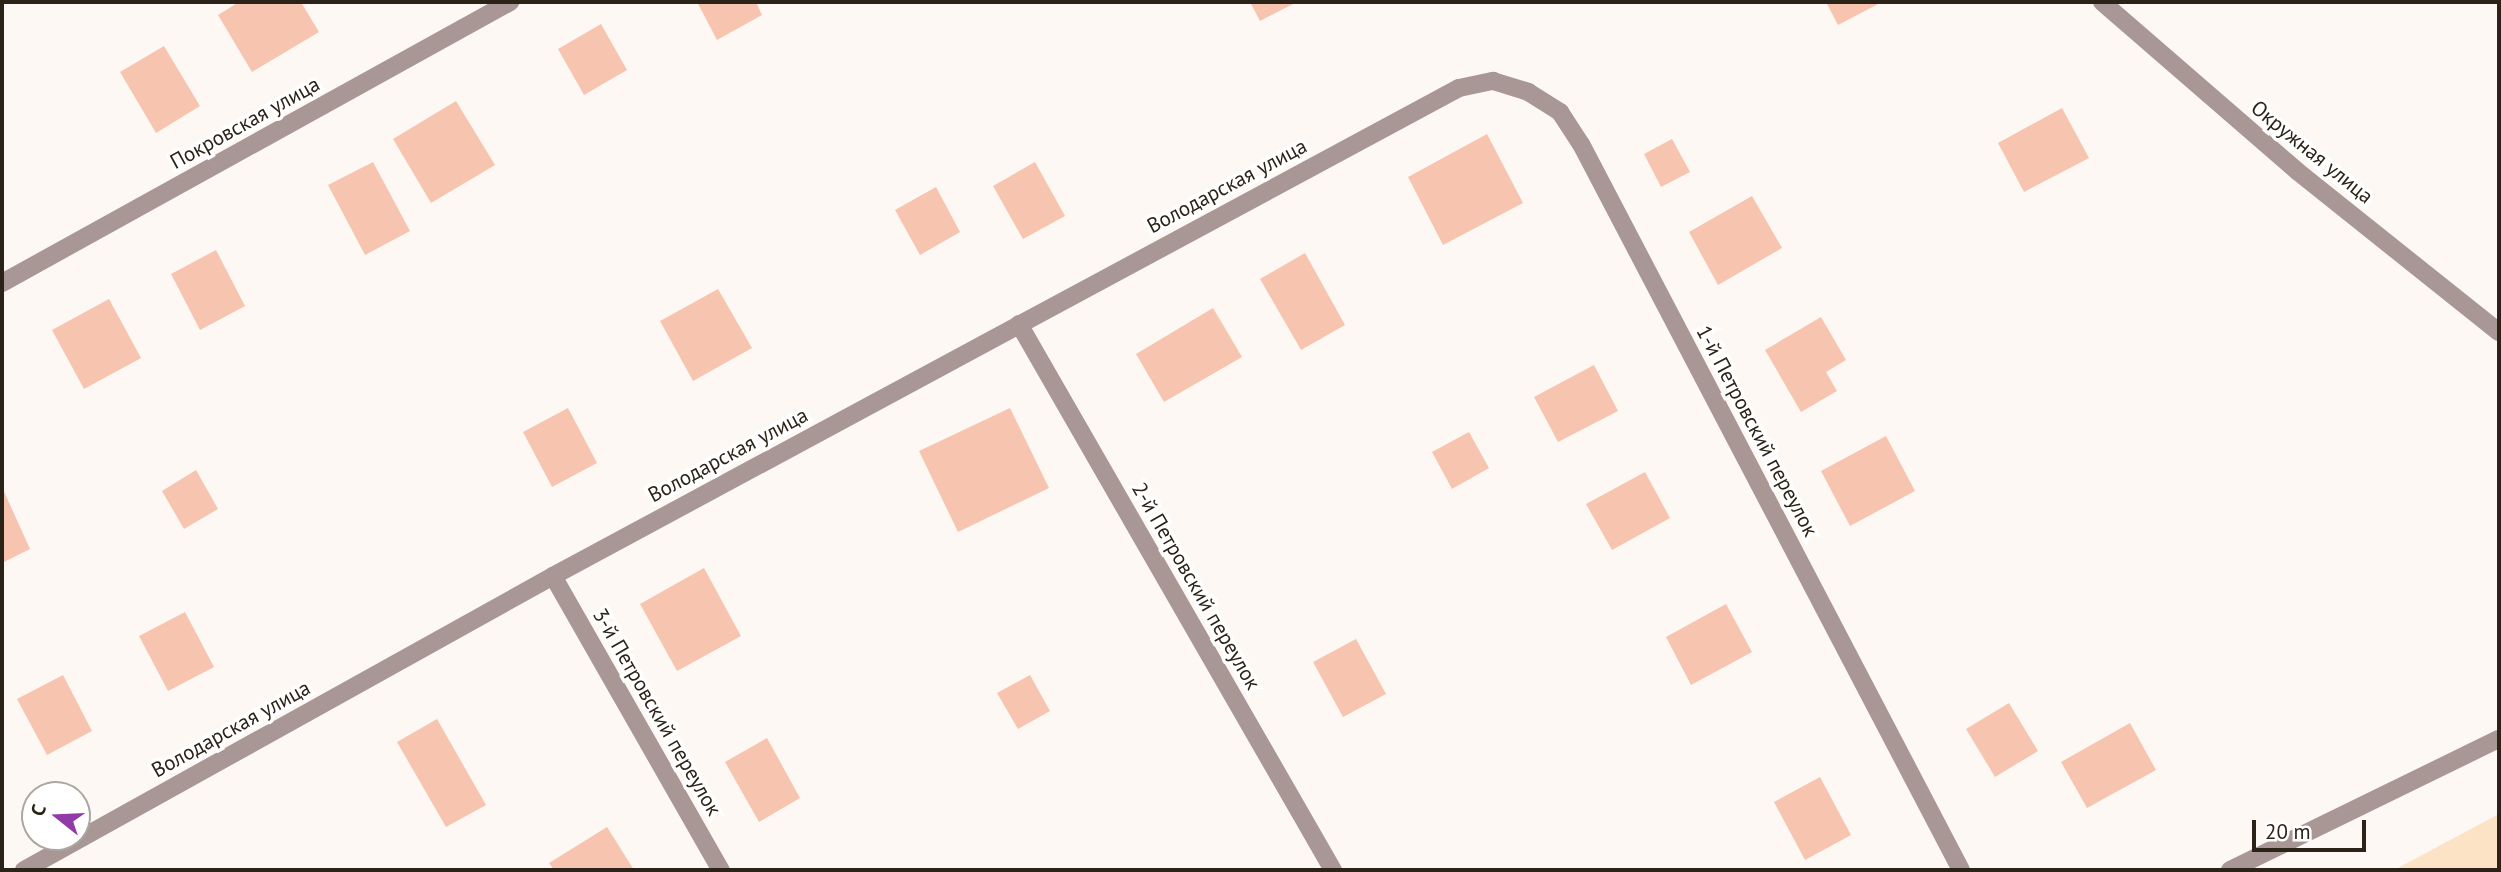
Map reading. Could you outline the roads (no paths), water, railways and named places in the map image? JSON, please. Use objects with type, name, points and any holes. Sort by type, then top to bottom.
[{"type":"street","name":"Покровская улица","points":[[2,283],[510,2]]},
{"type":"street","name":"Окружная улица","points":[[2102,2],[2297,171],[2499,332]]},
{"type":"street","name":"1-й Петровский переулок","points":[[1458,88],[1493,81],[1528,92],[1560,113],[1581,144],[1961,870]]},
{"type":"street","name":"Володарская улица","points":[[24,870],[50,864],[553,576],[1458,88]]},
{"type":"street","name":"2-й Петровский переулок","points":[[1019,324],[1333,870]]},
{"type":"street","name":"3-й Петровский переулок","points":[[553,576],[722,870]]},
{"type":"street","points":[[2230,870],[2499,739]]}]
